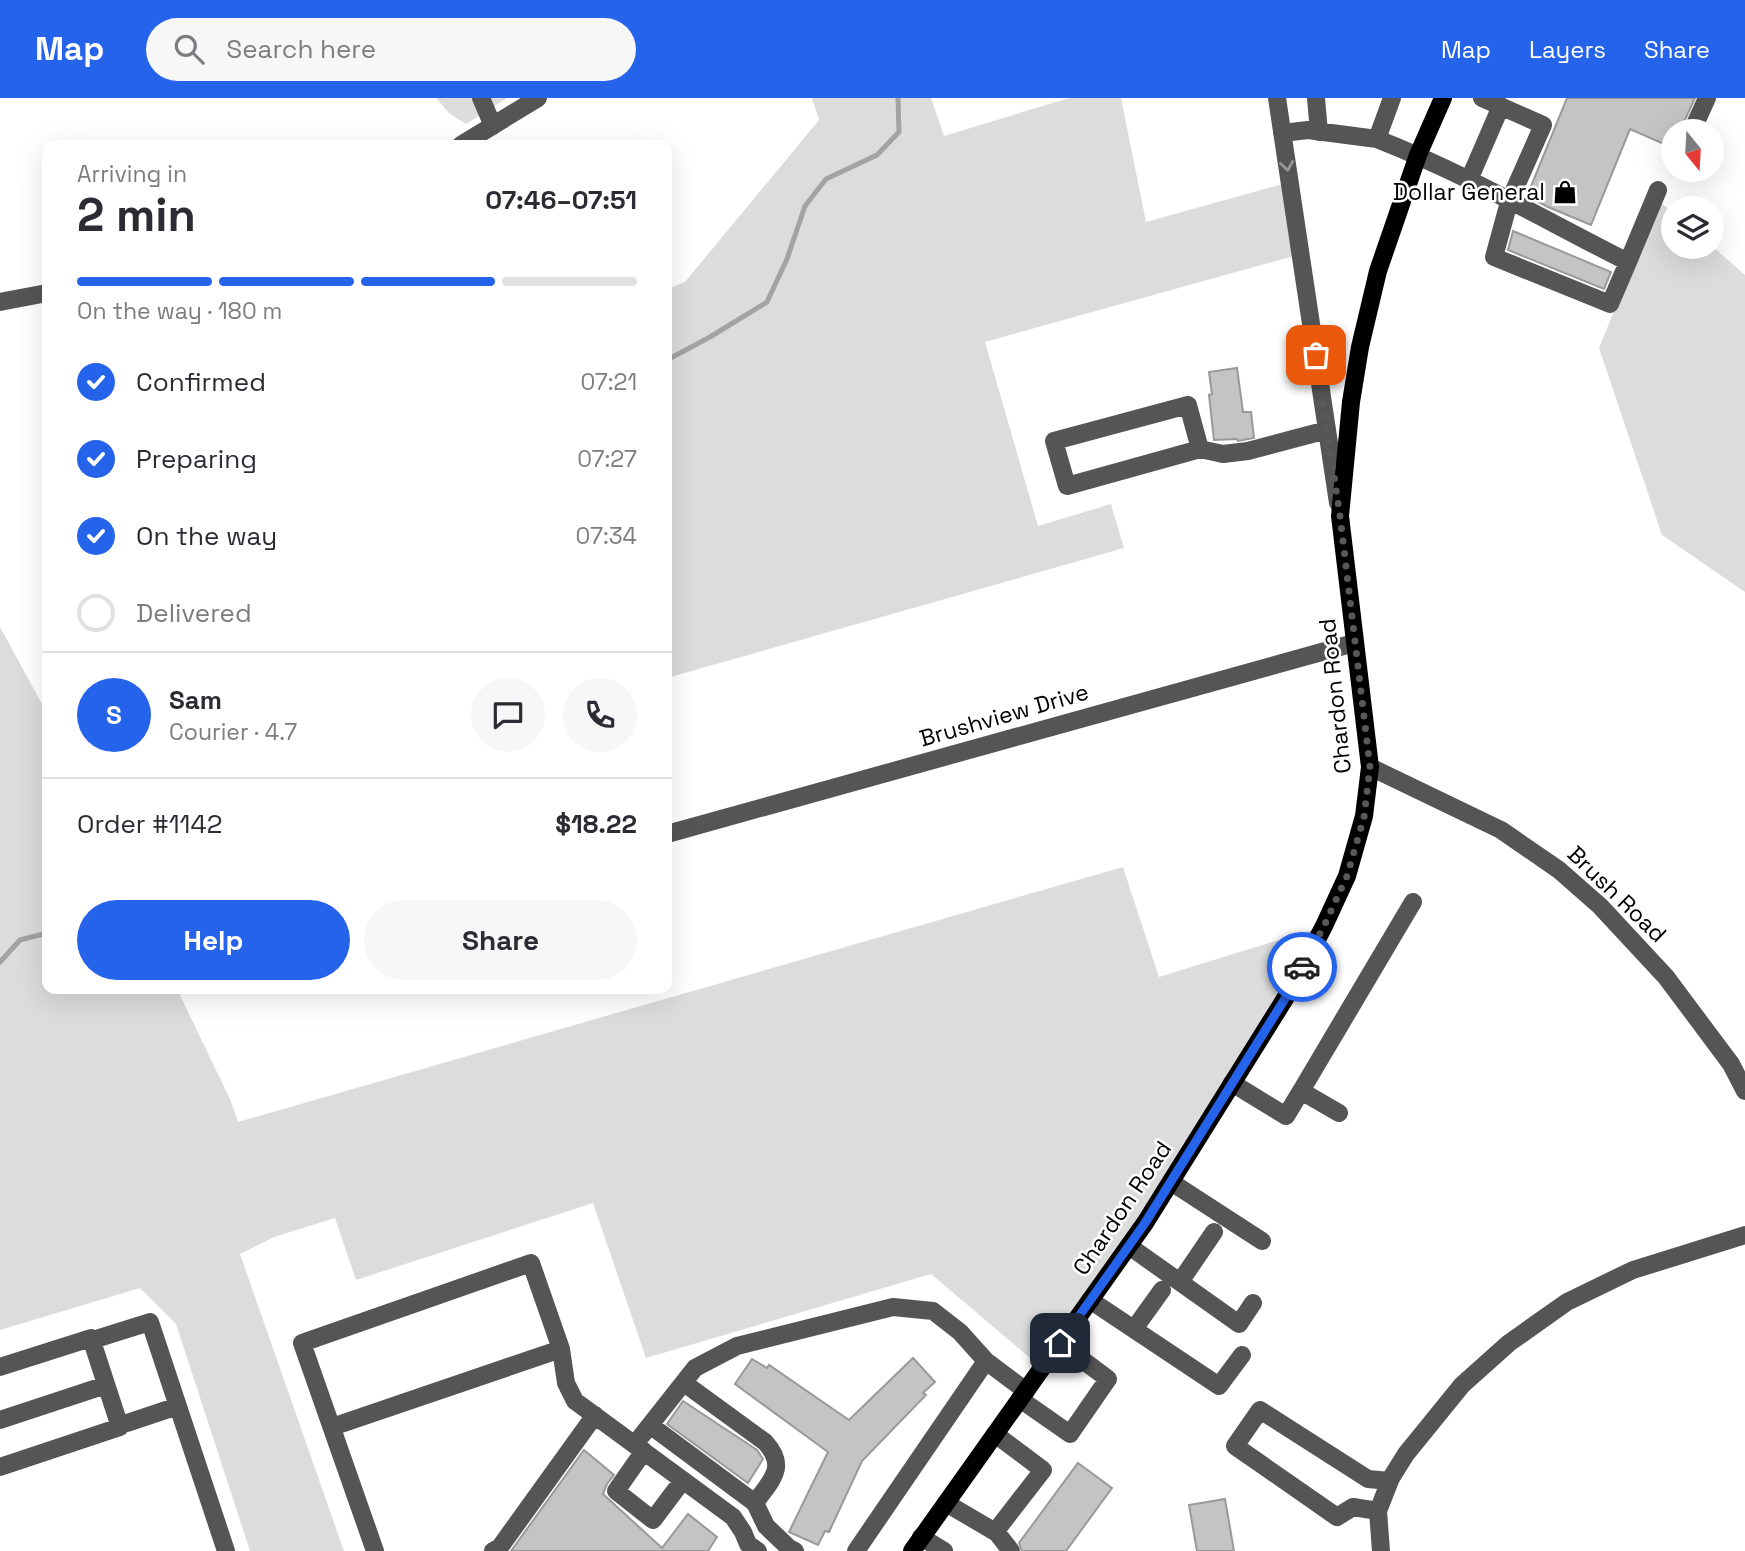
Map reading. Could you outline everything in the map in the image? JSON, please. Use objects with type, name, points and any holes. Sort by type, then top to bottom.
[{"type":"main road","name":"Chardon Road","points":[[916,1544],[1129,1246],[1171,1182],[1291,989],[1347,876],[1364,817],[1370,767],[1340,516],[1351,402],[1360,347],[1378,271],[1418,155],[1443,98]]},
{"type":"street","points":[[481,98],[493,126]]},
{"type":"street","points":[[469,140],[538,98]]},
{"type":"street","points":[[1277,98],[1340,516]]},
{"type":"street","points":[[1317,98],[1319,131]]},
{"type":"street","points":[[1377,139],[1392,98]]},
{"type":"street","points":[[1482,98],[1543,125],[1510,202],[1494,257],[1610,304],[1658,190]]},
{"type":"street","points":[[1697,119],[1707,98]]},
{"type":"street","points":[[1469,180],[1501,106]]},
{"type":"street","points":[[1282,132],[1308,130],[1377,139],[1418,155],[1628,262]]},
{"type":"street","points":[[0,302],[42,294]]},
{"type":"street","points":[[1200,449],[1188,405],[1054,442],[1067,486],[1200,449],[1223,454],[1248,451],[1327,430]]},
{"type":"street","name":"Brushview Drive","points":[[672,833],[1354,643]]},
{"type":"street","name":"Brush Road","points":[[1370,767],[1501,830],[1559,870],[1601,906],[1666,977],[1731,1064],[1745,1091]]},
{"type":"street","points":[[1232,1083],[1286,1116],[1413,902]]},
{"type":"street","points":[[1301,1091],[1339,1113]]},
{"type":"street","points":[[1171,1182],[1262,1241]]},
{"type":"street","points":[[1180,1282],[1213,1232]]},
{"type":"street","points":[[1381,1551],[1378,1511],[1390,1481],[1406,1454],[1462,1385],[1509,1343],[1567,1302],[1633,1270],[1745,1235]]},
{"type":"street","points":[[1129,1246],[1239,1324],[1253,1303]]},
{"type":"street","points":[[375,1551],[302,1343],[531,1263],[561,1349],[566,1382],[575,1401],[733,1517],[748,1544],[758,1551]]},
{"type":"street","points":[[1134,1329],[1163,1290]]},
{"type":"street","points":[[1090,1300],[1219,1386],[1242,1355]]},
{"type":"street","points":[[683,1480],[653,1520],[616,1491],[650,1425],[695,1368],[737,1346],[893,1307],[933,1311],[960,1332],[986,1361],[1070,1434],[1108,1379],[1060,1343]]},
{"type":"street","points":[[99,1338],[150,1322],[226,1551]]},
{"type":"street","points":[[0,1367],[91,1338],[120,1427],[0,1467]]},
{"type":"street","points":[[332,1427],[561,1349]]},
{"type":"street","points":[[856,1551],[986,1361]]},
{"type":"street","points":[[684,1383],[765,1442],[774,1452],[777,1464],[774,1477],[755,1503]]},
{"type":"street","points":[[0,1420],[106,1385]]},
{"type":"street","points":[[127,1423],[178,1406]]},
{"type":"street","points":[[1378,1511],[1353,1507],[1337,1517],[1235,1446],[1260,1410],[1368,1479],[1390,1481]]},
{"type":"street","points":[[493,1551],[500,1547],[595,1415]]},
{"type":"street","points":[[650,1425],[755,1503],[766,1525],[795,1551]]},
{"type":"street","points":[[995,1434],[1043,1470],[995,1532]]},
{"type":"street","points":[[946,1503],[995,1532],[1011,1551]]},
{"type":"street","points":[[916,1544],[944,1551]]},
{"type":"shaded area","points":[[436,98],[507,98],[466,124],[450,114]]},
{"type":"shaded area","points":[[812,98],[931,98],[944,136],[1069,98],[1121,98],[1146,222],[1290,182],[1301,254],[985,342],[1038,526],[1111,504],[1124,548],[672,677],[672,287],[685,282],[819,120]]},
{"type":"shaded area","points":[[1659,201],[1661,259],[1724,259],[1724,257],[1745,275],[1745,592],[1662,535],[1599,348]]},
{"type":"shaded area","points":[[0,627],[42,704],[42,994],[179,994],[230,1099],[238,1122],[1123,867],[1159,977],[1324,926],[1042,1368],[931,1274],[646,1358],[593,1203],[356,1280],[335,1218],[274,1237],[240,1254],[344,1551],[250,1551],[176,1324],[140,1288],[0,1330]]},
{"type":"building","points":[[1567,98],[1695,98],[1685,119],[1661,119],[1661,143],[1630,129],[1591,225],[1527,196]]},
{"type":"building","points":[[1513,231],[1611,272],[1604,289],[1508,250]]},
{"type":"building","points":[[1237,368],[1243,412],[1251,412],[1254,438],[1238,441],[1214,440],[1209,372]]},
{"type":"building","points":[[913,1358],[935,1382],[923,1393],[926,1395],[862,1461],[829,1532],[825,1531],[818,1545],[789,1532],[828,1452],[735,1384],[752,1359],[767,1368],[769,1365],[849,1420]]},
{"type":"building","points":[[683,1401],[757,1450],[763,1459],[748,1483],[667,1424]]},
{"type":"building","points":[[584,1450],[614,1475],[603,1494],[662,1548],[688,1514],[717,1537],[708,1551],[511,1551]]},
{"type":"building","points":[[1078,1463],[1112,1488],[1066,1551],[1022,1551],[1019,1543]]},
{"type":"building","points":[[1225,1499],[1234,1551],[1197,1551],[1189,1505]]},
{"type":"waterway","points":[[672,357],[767,302],[787,259],[805,206],[826,179],[877,155],[899,132],[898,98]]},
{"type":"waterway","points":[[0,962],[20,940],[42,934]]},
{"type":"way so far","points":[[1302,967],[1347,876],[1364,817],[1370,767],[1340,516],[1316,355]]},
{"type":"place","name":"Dollar General","points":[[1565,192]]},
{"type":"route","points":[[1060,1343],[1145,1223],[1291,989],[1302,967]]}]
